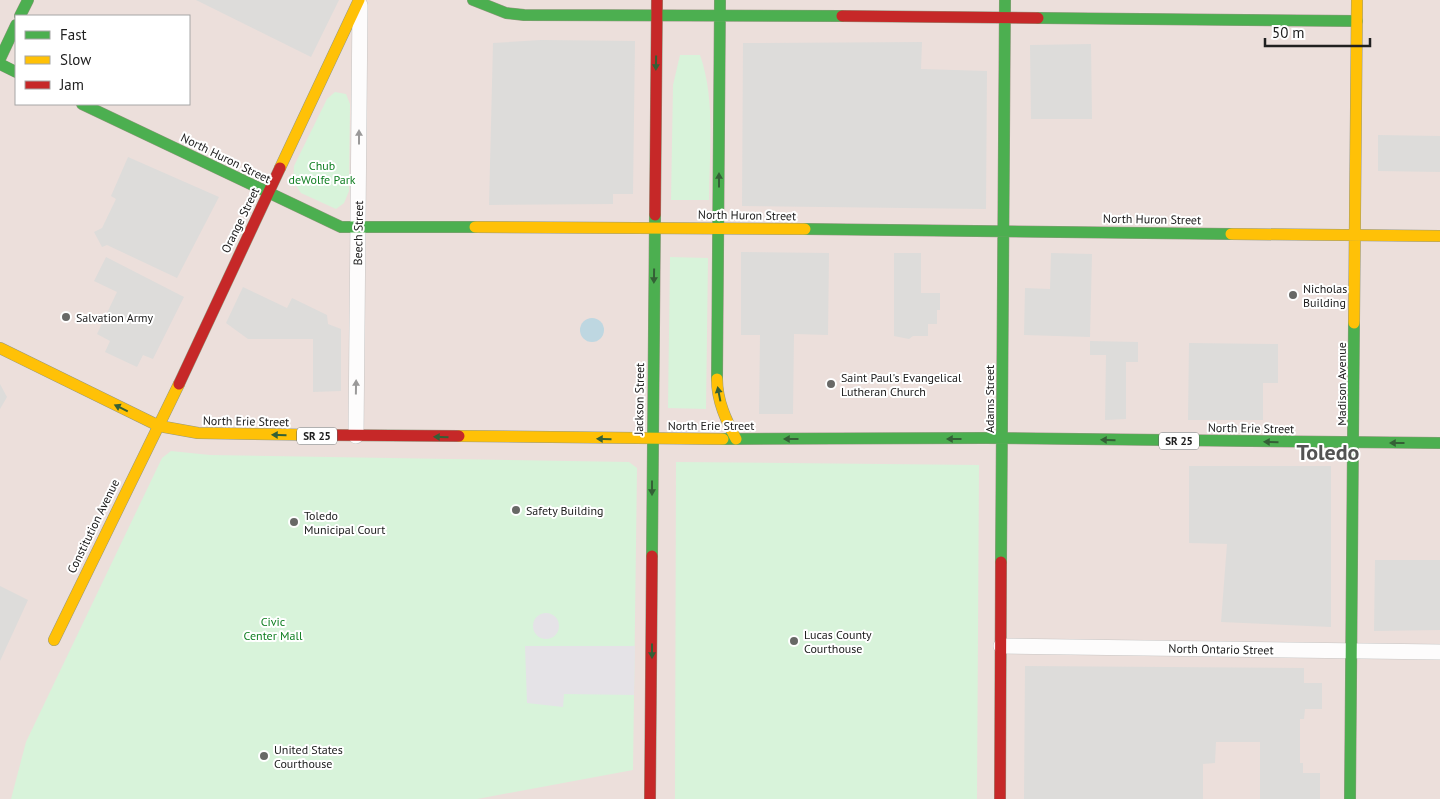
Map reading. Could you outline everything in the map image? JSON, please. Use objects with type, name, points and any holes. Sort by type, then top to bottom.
[{"type":"street","points":[[20,15],[28,0]]},
{"type":"street","name":"Orange Street","points":[[159,426],[360,0]]},
{"type":"street","name":"Beech Street","points":[[356,436],[360,0]]},
{"type":"street","points":[[473,0],[506,13],[524,15],[657,14],[1357,21]]},
{"type":"street","name":"Jackson Street","points":[[650,799],[657,0]]},
{"type":"street","points":[[720,0],[717,390],[725,419],[736,439]]},
{"type":"street","name":"Adams Street","points":[[1000,799],[1005,0]]},
{"type":"street","name":"Madison Avenue","points":[[1350,799],[1350,651],[1355,442],[1357,0]]},
{"type":"street","points":[[0,59],[15,27]]},
{"type":"street","points":[[0,64],[15,72]]},
{"type":"street","name":"North Huron Street","points":[[84,105],[333,224],[358,228],[719,228],[1440,236]]},
{"type":"street","name":"North Erie Street","points":[[0,348],[159,426],[198,433],[652,439],[1002,439],[1440,443]]},
{"type":"street","name":"Constitution Avenue","points":[[54,640],[159,426]]},
{"type":"street","name":"North Ontario Street","points":[[1001,646],[1440,652]]},
{"type":"shaded area","points":[[0,0],[1440,0],[1440,799],[0,799]]},
{"type":"shaded area","points":[[196,0],[339,0],[311,57]]},
{"type":"shaded area","points":[[541,40],[635,41],[633,194],[613,194],[613,204],[489,205],[493,43]]},
{"type":"shaded area","points":[[922,42],[921,69],[987,71],[986,209],[742,206],[743,43]]},
{"type":"shaded area","points":[[1091,44],[1092,119],[1031,119],[1030,45]]},
{"type":"shaded area","points":[[1378,135],[1440,136],[1440,172],[1378,171]]},
{"type":"shaded area","points":[[128,157],[219,197],[177,278],[107,245],[102,247],[94,232],[102,228],[116,199],[111,196]]},
{"type":"shaded area","points":[[741,252],[829,253],[828,335],[794,334],[793,414],[759,414],[760,335],[741,335]]},
{"type":"shaded area","points":[[894,253],[921,253],[921,293],[940,293],[940,310],[937,310],[937,324],[928,324],[928,336],[913,336],[909,339],[894,336]]},
{"type":"shaded area","points":[[1051,253],[1092,254],[1090,337],[1024,335],[1025,288],[1050,289]]},
{"type":"shaded area","points":[[106,257],[184,297],[153,359],[143,355],[137,367],[105,352],[110,341],[97,334],[117,292],[94,281]]},
{"type":"shaded area","points":[[243,287],[287,308],[292,298],[327,315],[328,324],[341,329],[341,391],[313,392],[313,339],[248,339],[226,323]]},
{"type":"shaded area","points":[[1090,341],[1138,342],[1138,362],[1126,362],[1126,419],[1105,420],[1106,355],[1090,355]]},
{"type":"shaded area","points":[[1189,343],[1278,344],[1278,383],[1263,383],[1263,420],[1188,420]]},
{"type":"shaded area","points":[[0,384],[7,397],[0,409]]},
{"type":"shaded area","points":[[1189,466],[1331,466],[1331,627],[1221,622],[1227,544],[1189,543]]},
{"type":"shaded area","points":[[1375,560],[1440,560],[1440,630],[1374,631]]},
{"type":"shaded area","points":[[0,586],[28,600],[0,661]]},
{"type":"shaded area","points":[[546,613],[555,617],[559,626],[555,635],[546,639],[537,635],[533,626],[537,617]]},
{"type":"shaded area","points":[[525,646],[635,646],[634,695],[564,694],[563,707],[527,703]]},
{"type":"shaded area","points":[[1025,666],[1304,668],[1304,683],[1322,683],[1322,709],[1305,709],[1304,719],[1300,719],[1300,763],[1303,763],[1303,773],[1320,773],[1320,799],[1260,799],[1260,742],[1216,742],[1215,763],[1203,764],[1203,799],[1024,799]]},
{"type":"green space","points":[[680,55],[700,55],[705,72],[710,108],[709,200],[671,200],[673,85]]},
{"type":"green space","name":"Chub deWolfe Park","points":[[335,92],[346,94],[350,104],[349,191],[344,203],[336,209],[301,193],[293,181],[294,166],[327,99]]},
{"type":"green space","points":[[670,257],[708,258],[706,409],[668,408]]},
{"type":"green space","name":"Civic Center Mall","points":[[171,451],[210,455],[629,462],[637,468],[633,770],[477,799],[11,799],[26,742],[162,458]]},
{"type":"green space","points":[[676,462],[979,465],[977,799],[675,799]]},
{"type":"water","points":[[592,318],[600,322],[604,330],[600,338],[592,342],[584,338],[580,330],[584,322]]},
{"type":"traffic: fast","points":[[20,15],[28,0]]},
{"type":"traffic: fast","points":[[473,0],[506,13],[524,15],[842,16]]},
{"type":"traffic: fast","points":[[1001,562],[1005,0]]},
{"type":"traffic: fast","points":[[717,379],[720,1]]},
{"type":"traffic: fast","points":[[1038,18],[1357,21]]},
{"type":"traffic: fast","points":[[0,59],[15,27]]},
{"type":"traffic: fast","points":[[0,64],[15,72]]},
{"type":"traffic: fast","points":[[84,105],[341,227],[475,227]]},
{"type":"traffic: fast","points":[[652,556],[655,215]]},
{"type":"traffic: fast","points":[[805,229],[1231,234]]},
{"type":"traffic: fast","points":[[1350,799],[1354,323]]},
{"type":"traffic: fast","points":[[723,439],[985,438],[1440,443]]},
{"type":"traffic: slow","points":[[280,168],[359,0]]},
{"type":"traffic: slow","points":[[1354,323],[1357,0]]},
{"type":"traffic: slow","points":[[475,227],[805,229]]},
{"type":"traffic: slow","points":[[1231,234],[1440,236]]},
{"type":"traffic: slow","points":[[0,348],[159,426],[198,433],[322,435]]},
{"type":"traffic: slow","points":[[717,379],[720,403],[736,439]]},
{"type":"traffic: slow","points":[[54,640],[179,384]]},
{"type":"traffic: slow","points":[[459,436],[723,439]]},
{"type":"traffic: jam","points":[[655,215],[657,0]]},
{"type":"traffic: jam","points":[[842,16],[1038,18]]},
{"type":"traffic: jam","points":[[179,384],[280,168]]},
{"type":"traffic: jam","points":[[322,435],[459,436]]},
{"type":"traffic: jam","points":[[650,799],[652,556]]},
{"type":"traffic: jam","points":[[1000,799],[1001,562]]},
{"type":"place","name":"Nicholas Building","points":[[1293,295]]},
{"type":"place","name":"Salvation Army","points":[[66,317]]},
{"type":"place","name":"Saint Paul's Evangelical Lutheran Church","points":[[831,384]]},
{"type":"place","name":"Safety Building","points":[[516,510]]},
{"type":"place","name":"Toledo Municipal Court","points":[[294,522]]},
{"type":"place","name":"Lucas County Courthouse","points":[[794,641]]},
{"type":"place","name":"United States Courthouse","points":[[264,756]]},
{"type":"district","name":"Toledo","points":[[1328,452]]}]
